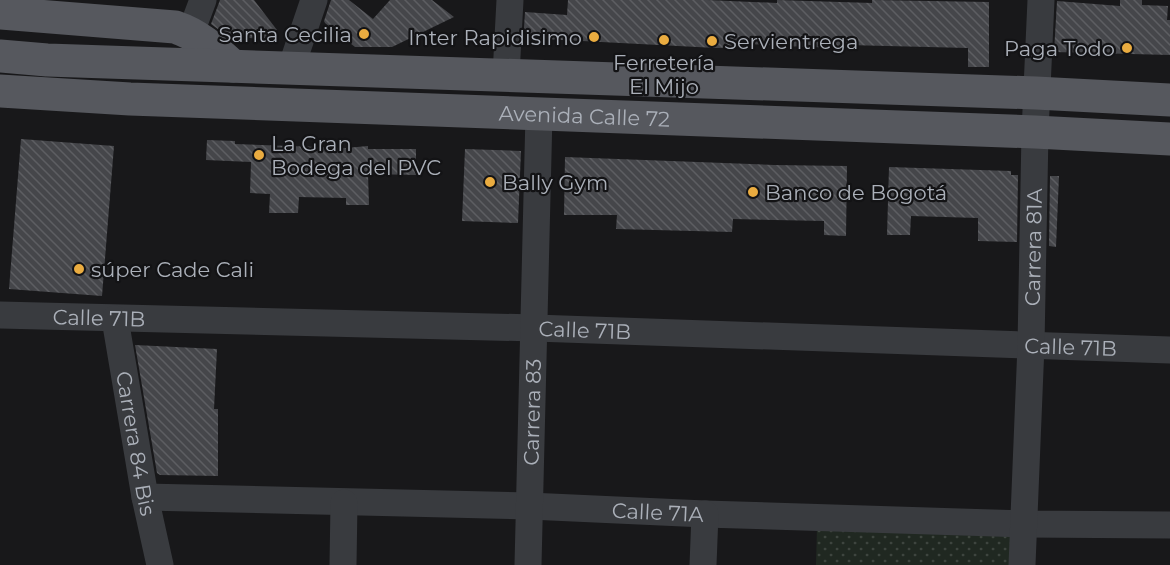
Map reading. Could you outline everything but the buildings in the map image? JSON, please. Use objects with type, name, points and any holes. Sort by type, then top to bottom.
[{"type":"main road","points":[[0,14],[176,27],[191,32],[233,66]]},
{"type":"main road","name":"Avenida Calle 72","points":[[0,56],[47,60],[1036,93],[1170,100]]},
{"type":"main road","name":"Avenida Calle 72","points":[[0,91],[130,99],[1170,138]]},
{"type":"street","points":[[191,32],[203,0]]},
{"type":"street","points":[[291,68],[314,0]]},
{"type":"street","points":[[506,75],[510,0]]},
{"type":"street","name":"Carrera 81A","points":[[1022,565],[1031,345],[1036,93],[1041,0]]},
{"type":"street","name":"Carrera 83","points":[[528,565],[539,114]]},
{"type":"street","name":"Calle 71B","points":[[0,315],[535,328],[1170,350]]},
{"type":"street","name":"Carrera 84 Bis","points":[[115,319],[145,497],[160,565]]},
{"type":"street","name":"Calle 71A","points":[[145,497],[529,506],[1024,524],[1170,525]]},
{"type":"street","points":[[344,503],[344,565]]},
{"type":"street","points":[[703,565],[705,514]]},
{"type":"shaded area","points":[[817,528],[1016,533],[1015,565],[816,565]]},
{"type":"place","name":"Santa Cecilia","points":[[364,34]]},
{"type":"place","name":"Inter Rapidisimo","points":[[594,37]]},
{"type":"place","name":"Ferretería El Mijo","points":[[664,40]]},
{"type":"place","name":"Servientrega","points":[[712,41]]},
{"type":"place","name":"Paga Todo","points":[[1127,48]]},
{"type":"place","name":"La Gran Bodega del PVC","points":[[259,155]]},
{"type":"place","name":"Bally Gym","points":[[490,182]]},
{"type":"place","name":"Banco de Bogotá","points":[[753,192]]},
{"type":"place","name":"súper Cade Cali","points":[[79,269]]}]
